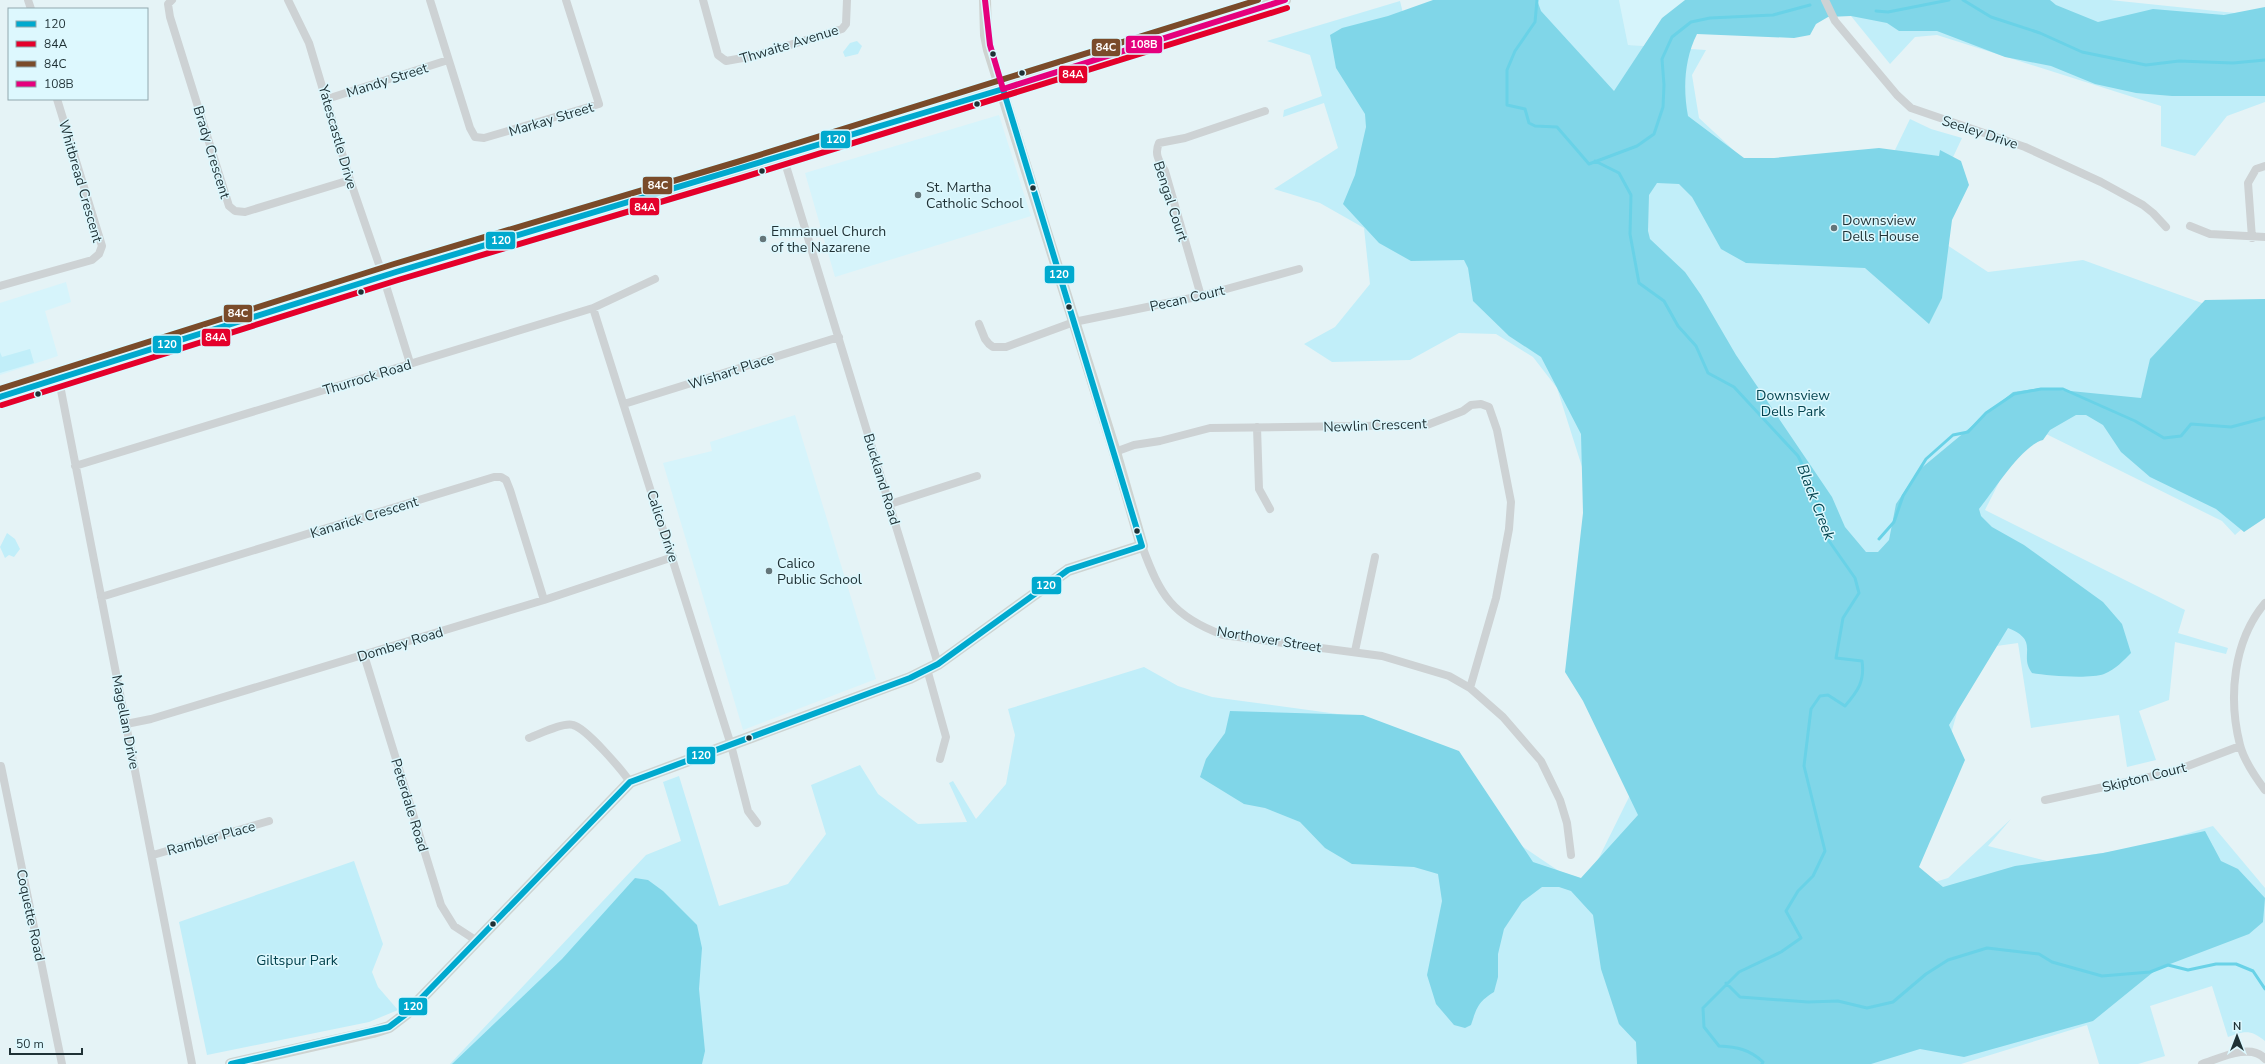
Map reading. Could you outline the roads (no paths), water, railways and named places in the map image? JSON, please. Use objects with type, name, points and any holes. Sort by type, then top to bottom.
[{"type":"street","name":"Brady Crescent","points":[[172,0],[168,4],[170,17],[229,206],[235,211],[245,212],[350,180]]},
{"type":"street","name":"Yatescastle Drive","points":[[288,0],[307,38],[350,180],[383,276],[410,363]]},
{"type":"street","points":[[430,0],[448,60]]},
{"type":"street","name":"Markay Street","points":[[448,60],[470,128],[475,137],[488,138],[599,104],[566,0]]},
{"type":"street","name":"Thwaite Avenue","points":[[703,0],[718,55],[722,61],[731,61],[842,29],[846,24],[847,0]]},
{"type":"street","name":"Northover Street","points":[[985,0],[988,42],[1002,89],[1115,452],[1142,546],[1162,594],[1174,607],[1201,626],[1223,635],[1382,656],[1449,676],[1470,688],[1507,721],[1541,761],[1560,800],[1567,823],[1571,855]]},
{"type":"street","points":[[0,397],[59,380],[383,276],[1002,89],[1285,0]]},
{"type":"street","name":"Seeley Drive","points":[[1825,0],[1835,21],[1897,95],[1911,108],[2025,147],[2101,182],[2143,205],[2166,227]]},
{"type":"street","name":"Mandy Street","points":[[327,100],[448,60]]},
{"type":"street","name":"Whitbread Crescent","points":[[0,286],[92,260],[99,254],[102,246],[57,100]]},
{"type":"street","name":"Bengal Court","points":[[1201,296],[1164,170],[1156,155],[1156,149],[1159,143],[1178,138],[1185,138],[1265,111]]},
{"type":"street","name":"Buckland Road","points":[[783,156],[890,504],[932,667],[946,737],[940,759]]},
{"type":"street","points":[[2252,238],[2248,183],[2256,169],[2265,166]]},
{"type":"street","points":[[2190,226],[2210,234],[2252,238],[2265,237]]},
{"type":"street","name":"Pecan Court","points":[[979,324],[989,344],[994,347],[1006,347],[1074,322],[1201,296],[1299,269]]},
{"type":"street","name":"Thurrock Road","points":[[75,466],[593,308],[655,279]]},
{"type":"street","name":"Calico Drive","points":[[593,308],[673,557],[731,745],[748,811],[757,823]]},
{"type":"street","name":"Wishart Place","points":[[624,404],[839,337]]},
{"type":"street","name":"Magellan Drive","points":[[59,380],[153,855],[192,1064]]},
{"type":"street","name":"Newlin Crescent","points":[[1115,452],[1134,445],[1160,441],[1210,428],[1426,425],[1463,411],[1471,405],[1481,404],[1488,407],[1497,430],[1511,502],[1509,530],[1496,598],[1470,688]]},
{"type":"street","points":[[1257,427],[1259,489],[1270,509]]},
{"type":"street","points":[[890,504],[976,476]]},
{"type":"street","name":"Kanarick Crescent","points":[[101,597],[494,477],[501,477],[506,480],[510,490],[544,600]]},
{"type":"street","points":[[231,1064],[373,1032],[389,1027],[406,1014],[630,782],[731,745],[932,667],[1068,570],[1142,546]]},
{"type":"street","name":"Dombey Road","points":[[126,724],[364,655],[544,600],[673,557]]},
{"type":"street","points":[[1355,652],[1375,557]]},
{"type":"street","points":[[2265,604],[2249,625],[2243,641],[2236,676],[2235,711],[2240,746],[2265,790]]},
{"type":"street","name":"Peterdale Road","points":[[364,655],[441,904],[454,926],[476,941]]},
{"type":"street","points":[[529,738],[565,725],[574,725],[589,736],[616,764],[630,782]]},
{"type":"street","name":"Skipton Court","points":[[2045,800],[2172,772],[2240,746]]},
{"type":"street","name":"Coquette Road","points":[[1,766],[62,1064]]},
{"type":"street","name":"Rambler Place","points":[[153,855],[269,821]]},
{"type":"street","points":[[2202,1064],[2245,1052],[2257,1054],[2265,1059]]},
{"type":"waterway","points":[[1537,0],[1535,22],[1515,51],[1507,70],[1507,105],[1525,109],[1529,123],[1535,126],[1557,127],[1589,164],[1637,146],[1654,134],[1663,107],[1664,85],[1662,59],[1672,37],[1691,22],[1710,18],[1773,15],[1810,5]]},
{"type":"waterway","points":[[1876,11],[1888,12],[1949,0]]},
{"type":"waterway","points":[[1963,0],[1991,17],[2040,33],[2082,52],[2146,65],[2179,61],[2233,63],[2265,60]]},
{"type":"waterway","name":"Black Creek","points":[[1595,161],[1619,173],[1631,195],[1630,234],[1639,283],[1664,301],[1678,326],[1696,346],[1708,373],[1734,387],[1798,456],[1811,482],[1829,541],[1855,578],[1859,593],[1843,618],[1836,658],[1862,661],[1863,668],[1860,685],[1845,706],[1828,695],[1820,696],[1811,709],[1804,766],[1825,851],[1813,876],[1798,891],[1786,911],[1801,938],[1781,952],[1739,972],[1703,1008],[1704,1027],[1719,1046],[1732,1047],[1748,1051],[1763,1062],[1762,1064]]},
{"type":"waterway","points":[[1879,539],[1894,522],[1903,496],[1926,459],[1953,435],[1968,432],[1986,413],[2014,394],[2041,389],[2063,389],[2135,421],[2164,438],[2181,436],[2191,424],[2231,427],[2265,418]]},
{"type":"waterway","points":[[1726,983],[1740,997],[1808,1002],[1838,1001],[1867,1008],[1893,1002],[1926,974],[1948,960],[1987,948],[2039,954],[2052,962],[2102,976],[2150,972],[2168,965],[2188,970],[2216,964],[2236,964],[2253,971],[2265,989]]},
{"type":"place","name":"St. Martha Catholic School","points":[[918,195]]},
{"type":"place","name":"Downsview Dells House","points":[[1834,228]]},
{"type":"place","name":"Emmanuel Church of the Nazarene","points":[[763,239]]},
{"type":"place","name":"Calico Public School","points":[[769,571]]},
{"type":"park label","name":"Downsview Dells Park","points":[[1793,404]]},
{"type":"park label","name":"Giltspur Park","points":[[297,960]]}]
